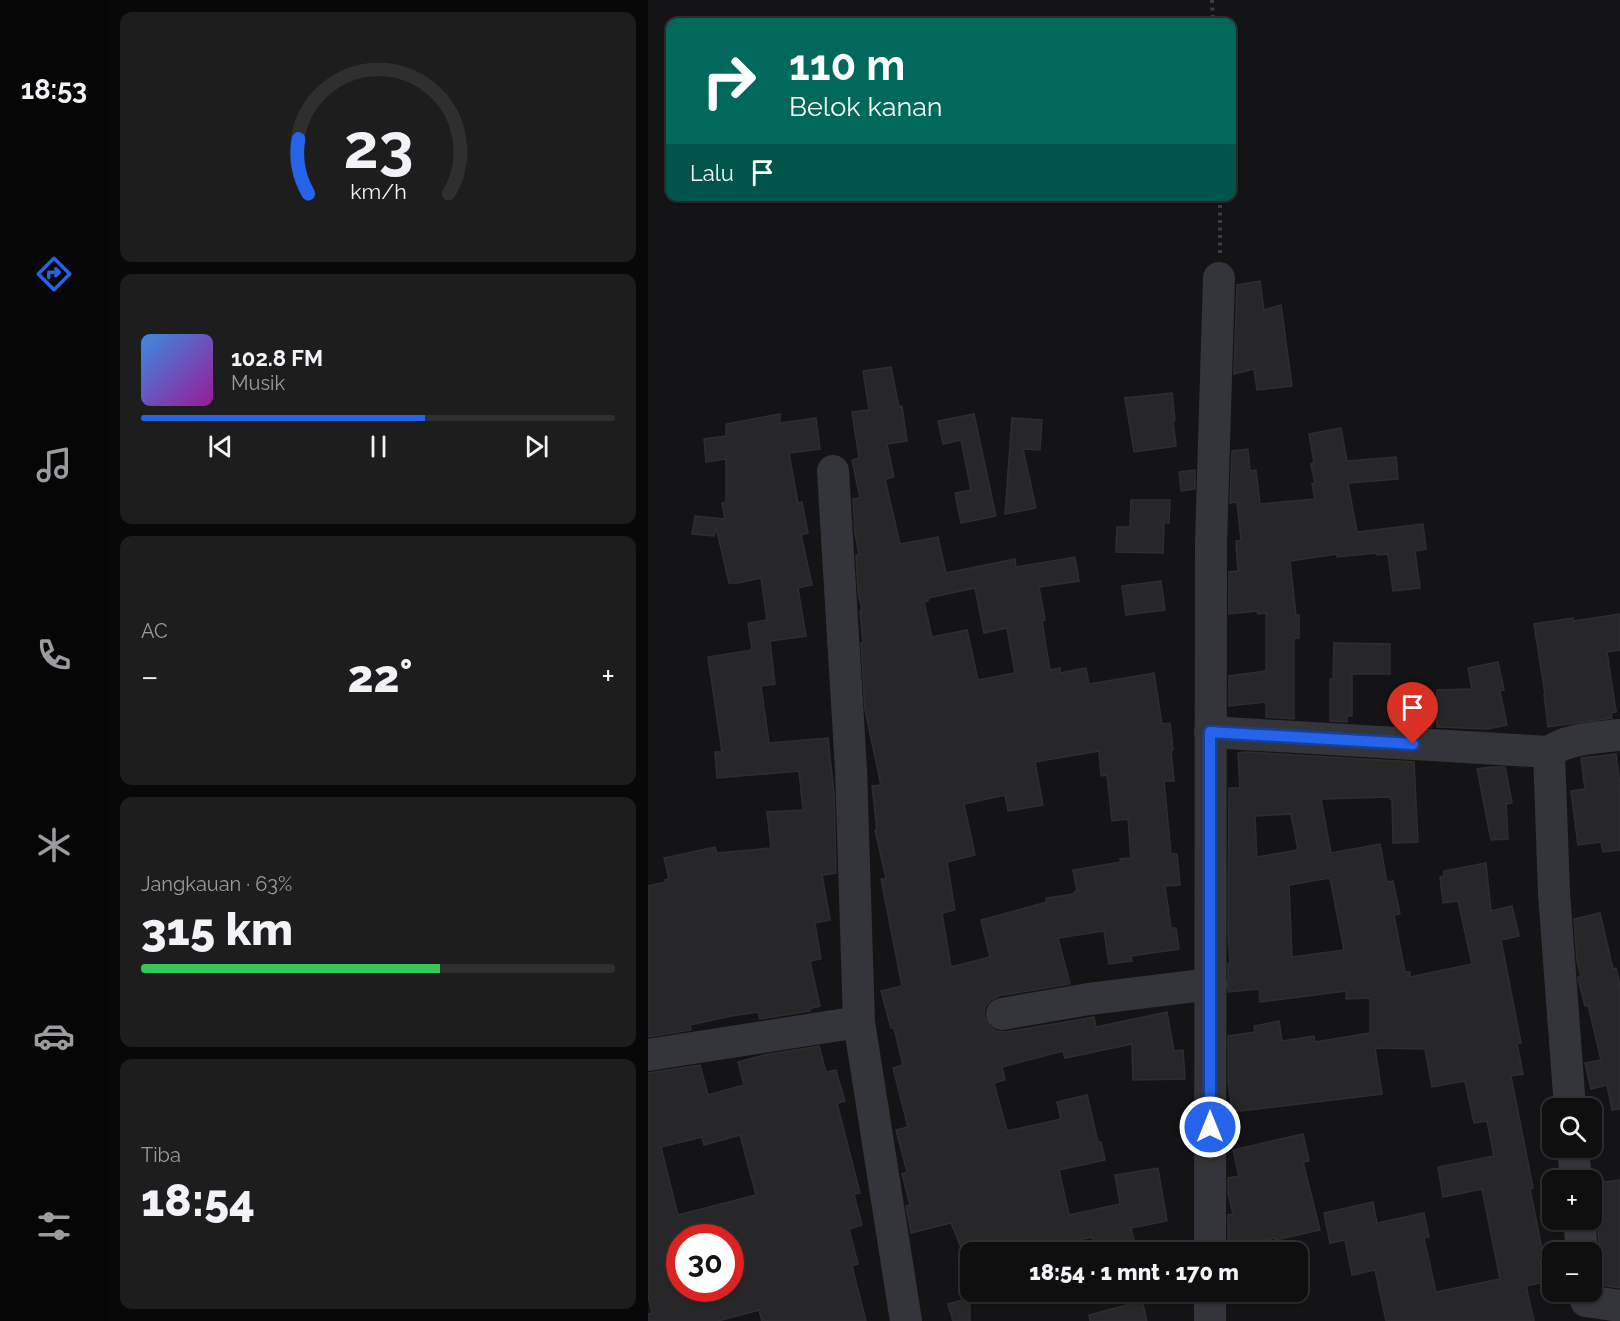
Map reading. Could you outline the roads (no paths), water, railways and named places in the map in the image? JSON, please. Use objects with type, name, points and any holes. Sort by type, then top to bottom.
[{"type":"street","points":[[1210,1242],[1211,542],[1219,278]]},
{"type":"street","points":[[832,471],[851,769],[859,1022],[906,1321]]},
{"type":"street","points":[[1210,732],[1549,752],[1558,745],[1569,742],[1620,735]]},
{"type":"street","points":[[1549,752],[1554,893],[1569,1098]]},
{"type":"street","points":[[1002,1014],[1089,999],[1210,984]]},
{"type":"street","points":[[648,1055],[859,1022]]},
{"type":"street","points":[[1210,1302],[1210,1321]]},
{"type":"street","points":[[1586,1305],[1620,1306]]}]
